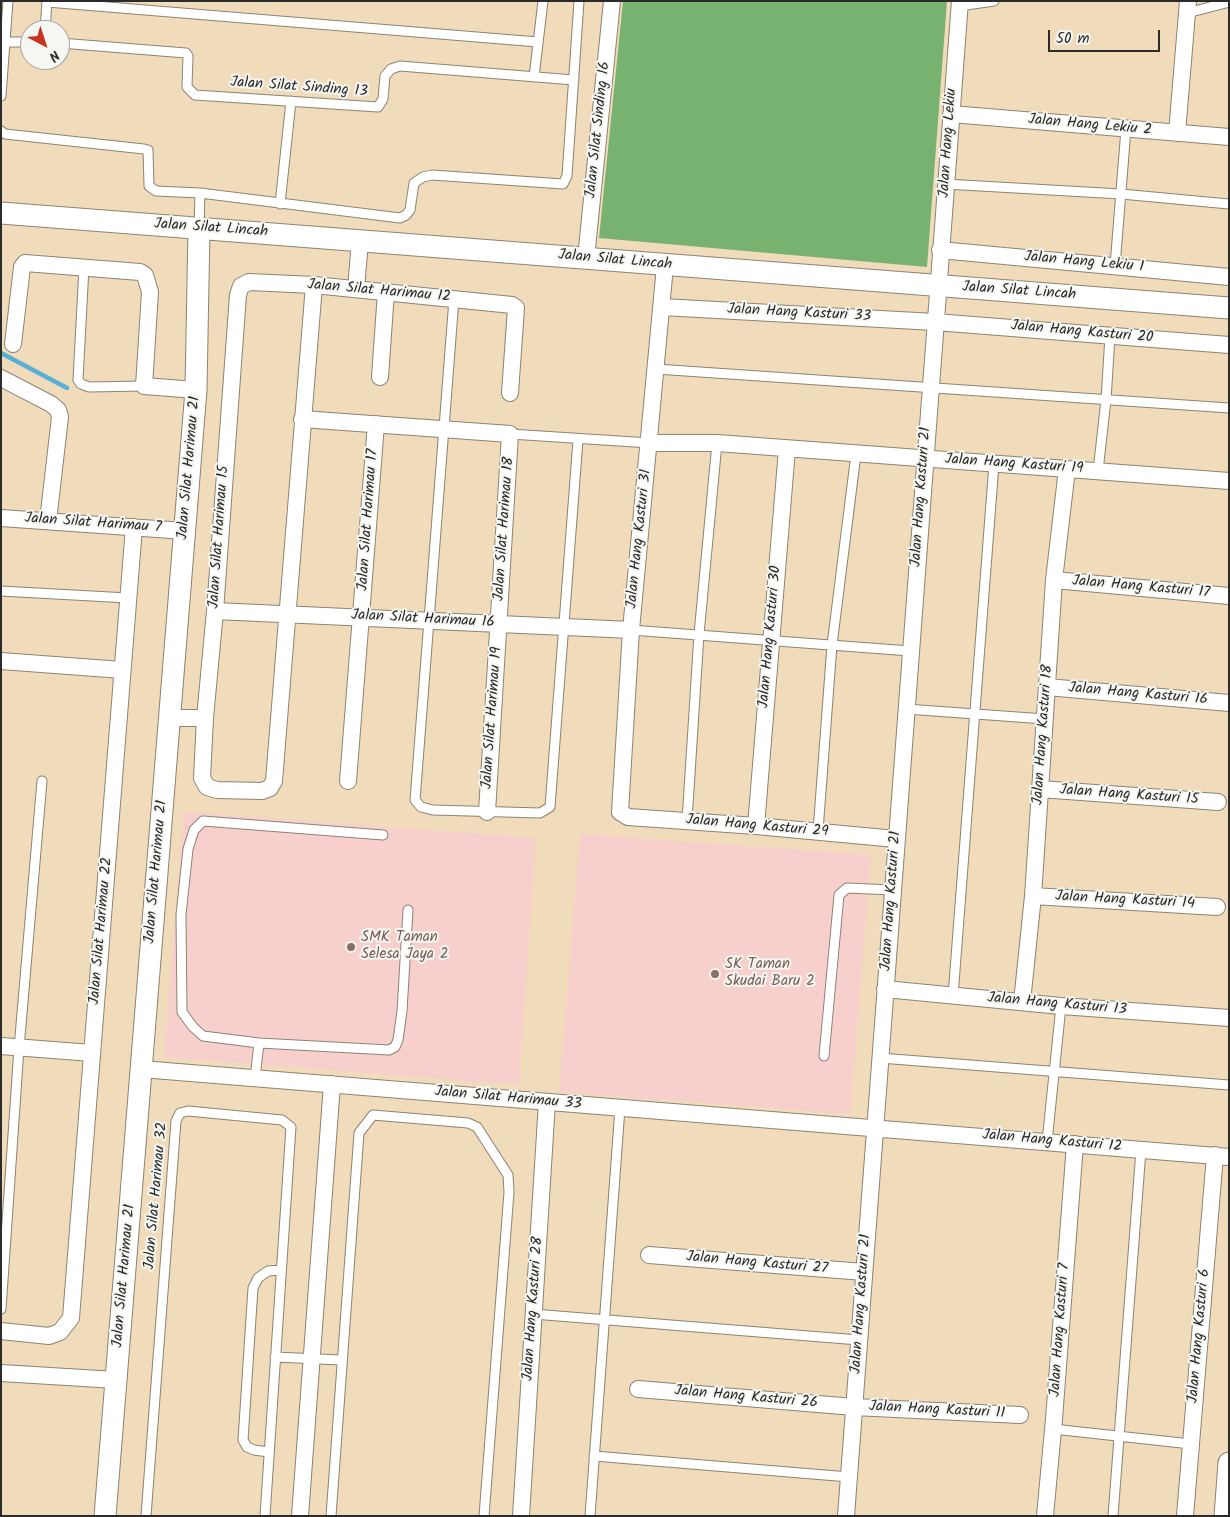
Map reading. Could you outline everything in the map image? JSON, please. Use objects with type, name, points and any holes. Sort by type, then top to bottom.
[{"type":"street","name":"Jalan Silat Sinding 16","points":[[586,258],[612,1]]},
{"type":"street","name":"Jalan Hang Lekiu","points":[[937,285],[960,4]]},
{"type":"street","points":[[1177,133],[1188,7]]},
{"type":"street","name":"Jalan Hang Lekiu 2","points":[[951,114],[1229,138]]},
{"type":"street","name":"Jalan Silat Lincah","points":[[1,213],[586,258],[665,266],[1229,308]]},
{"type":"street","name":"Jalan Silat Harimau 21","points":[[105,1516],[196,390],[199,228]]},
{"type":"street","points":[[356,289],[360,241]]},
{"type":"street","name":"Jalan Hang Lekiu 1","points":[[940,250],[1229,277]]},
{"type":"street","points":[[13,344],[22,266],[25,263],[140,272],[145,275],[150,292],[144,386],[196,390]]},
{"type":"street","name":"Jalan Hang Kasturi 31","points":[[620,812],[631,630],[650,443],[665,266]]},
{"type":"street","name":"Jalan Silat Harimau 12","points":[[241,286],[249,282],[314,285],[512,305],[516,308],[510,392]]},
{"type":"street","points":[[286,613],[314,285]]},
{"type":"street","name":"Jalan Hang Kasturi 21","points":[[846,1516],[937,285]]},
{"type":"street","name":"Jalan Silat Harimau 15","points":[[241,286],[238,295],[215,611],[204,718],[202,778],[207,787],[217,790],[262,791],[273,785],[286,613]]},
{"type":"street","points":[[380,377],[386,292]]},
{"type":"street","name":"Jalan Hang Kasturi 33","points":[[662,307],[935,322]]},
{"type":"street","name":"Jalan Hang Kasturi 20","points":[[935,322],[1229,345]]},
{"type":"street","points":[[1,378],[51,404],[58,410],[60,416],[48,521]]},
{"type":"street","points":[[302,419],[510,434]]},
{"type":"street","name":"Jalan Silat Harimau 17","points":[[348,781],[376,424]]},
{"type":"street","name":"Jalan Silat Harimau 18","points":[[499,624],[510,434]]},
{"type":"street","name":"Jalan Hang Kasturi 19","points":[[650,443],[717,443],[1229,481]]},
{"type":"street","name":"Jalan Hang Kasturi 30","points":[[756,826],[787,448]]},
{"type":"street","name":"Jalan Hang Kasturi 18","points":[[1022,1002],[1033,896],[1054,580],[1067,469]]},
{"type":"street","name":"Jalan Silat Harimau 7","points":[[1,518],[185,531]]},
{"type":"street","name":"Jalan Silat Harimau 22","points":[[1,1331],[50,1336],[60,1332],[71,1318],[134,527]]},
{"type":"street","name":"Jalan Hang Kasturi 17","points":[[1054,580],[1229,596]]},
{"type":"street","name":"Jalan Silat Harimau 16","points":[[215,611],[631,630]]},
{"type":"street","name":"Jalan Silat Harimau 19","points":[[487,812],[499,624]]},
{"type":"street","points":[[1,661],[122,670]]},
{"type":"street","name":"Jalan Hang Kasturi 16","points":[[1047,687],[1229,704]]},
{"type":"street","points":[[170,718],[204,718]]},
{"type":"street","name":"Jalan Hang Kasturi 15","points":[[1040,789],[1218,802]]},
{"type":"street","name":"Jalan Hang Kasturi 29","points":[[620,812],[628,817],[756,826],[896,839]]},
{"type":"street","name":"Jalan Hang Kasturi 14","points":[[1033,896],[1217,906]]},
{"type":"street","name":"Jalan Hang Kasturi 13","points":[[886,989],[1061,1006],[1229,1018]]},
{"type":"street","points":[[1,1046],[92,1054]]},
{"type":"street","name":"Jalan Silat Harimau 33","points":[[141,1069],[875,1128]]},
{"type":"street","points":[[300,1516],[332,1084]]},
{"type":"street","name":"Jalan Hang Kasturi 28","points":[[521,1516],[547,1102]]},
{"type":"street","name":"Jalan Hang Kasturi 12","points":[[875,1128],[1222,1156]]},
{"type":"street","name":"Jalan Hang Kasturi 7","points":[[1045,1516],[1075,1144]]},
{"type":"street","name":"Jalan Hang Kasturi 6","points":[[1185,1516],[1222,1156]]},
{"type":"street","name":"Jalan Hang Kasturi 27","points":[[649,1255],[864,1272]]},
{"type":"street","points":[[1,1373],[116,1380]]},
{"type":"street","name":"Jalan Hang Kasturi 26","points":[[638,1389],[854,1407]]},
{"type":"street","name":"Jalan Hang Kasturi 11","points":[[854,1407],[1020,1415]]},
{"type":"street","points":[[1225,1516],[1229,1462]]},
{"type":"lane","points":[[1,96],[8,1]]},
{"type":"lane","points":[[534,77],[543,1]]},
{"type":"lane","points":[[1,131],[5,134],[148,150],[149,186],[156,190],[200,193],[400,218],[406,216],[410,210],[414,183],[423,177],[432,175],[551,185],[563,184],[567,176],[579,1]]},
{"type":"lane","points":[[960,4],[994,1]]},
{"type":"lane","points":[[45,20],[47,2],[538,42]]},
{"type":"lane","points":[[1188,7],[1229,2]]},
{"type":"lane","points":[[5,42],[20,42]]},
{"type":"lane","name":"Jalan Silat Sinding 13","points":[[70,44],[186,53],[188,56],[186,87],[195,95],[378,107],[383,99],[385,76],[391,69],[400,66],[574,80]]},
{"type":"lane","points":[[280,204],[291,101]]},
{"type":"lane","points":[[1115,266],[1126,129]]},
{"type":"lane","points":[[946,184],[1121,194],[1229,204]]},
{"type":"lane","points":[[199,228],[200,193]]},
{"type":"lane","points":[[84,267],[78,380],[81,384],[89,387],[144,386]]},
{"type":"lane","points":[[454,299],[414,800],[421,807],[432,810],[540,813],[550,807],[578,440]]},
{"type":"lane","points":[[1098,471],[1106,400],[1110,336]]},
{"type":"lane","points":[[656,369],[930,386],[1229,408]]},
{"type":"lane","points":[[510,434],[578,440],[650,443]]},
{"type":"lane","points":[[688,821],[699,634],[717,443]]},
{"type":"lane","points":[[818,832],[832,645],[856,454]]},
{"type":"lane","points":[[953,996],[994,464]]},
{"type":"lane","points":[[1,591],[128,598]]},
{"type":"lane","points":[[631,630],[910,651]]},
{"type":"lane","points":[[906,709],[1045,719]]},
{"type":"lane","points":[[1,1309],[19,1048],[42,781]]},
{"type":"lane","points":[[383,835],[204,821],[194,830],[188,849],[181,915],[182,1012],[192,1027],[203,1036],[259,1043],[389,1050],[395,1047],[398,1040],[402,1011],[408,910]]},
{"type":"lane","points":[[824,1056],[839,895],[847,888],[892,890]]},
{"type":"lane","points":[[1047,1142],[1061,1006]]},
{"type":"lane","points":[[255,1078],[259,1043]]},
{"type":"lane","points":[[880,1058],[1229,1085]]},
{"type":"lane","points":[[590,1516],[620,1108]]},
{"type":"lane","name":"Jalan Silat Harimau 32","points":[[146,1516],[176,1121],[180,1113],[188,1111],[236,1114],[282,1120],[289,1124],[291,1131],[265,1516]]},
{"type":"lane","points":[[331,1516],[359,1133],[373,1115],[468,1123],[477,1127],[508,1175],[510,1182],[484,1516]]},
{"type":"lane","points":[[1113,1516],[1141,1150]]},
{"type":"lane","points":[[269,1452],[254,1450],[247,1446],[243,1440],[253,1288],[258,1278],[268,1271],[281,1270]]},
{"type":"lane","points":[[534,1314],[859,1340]]},
{"type":"lane","points":[[275,1357],[341,1360]]},
{"type":"lane","points":[[1053,1429],[1191,1444]]},
{"type":"lane","points":[[594,1456],[849,1477]]},
{"type":"shaded area","name":"SMK Taman Selesa Jaya 2","points":[[184,812],[536,838],[519,1085],[164,1057]]},
{"type":"shaded area","name":"SK Taman Skudai Baru 2","points":[[580,834],[871,855],[850,1114],[559,1092]]},
{"type":"green space","points":[[623,1],[947,1],[927,267],[599,238]]},
{"type":"waterway","points":[[1,353],[67,388]]},
{"type":"place","name":"SMK Taman Selesa Jaya 2","points":[[351,947]]},
{"type":"place","name":"SK Taman Skudai Baru 2","points":[[715,974]]}]
